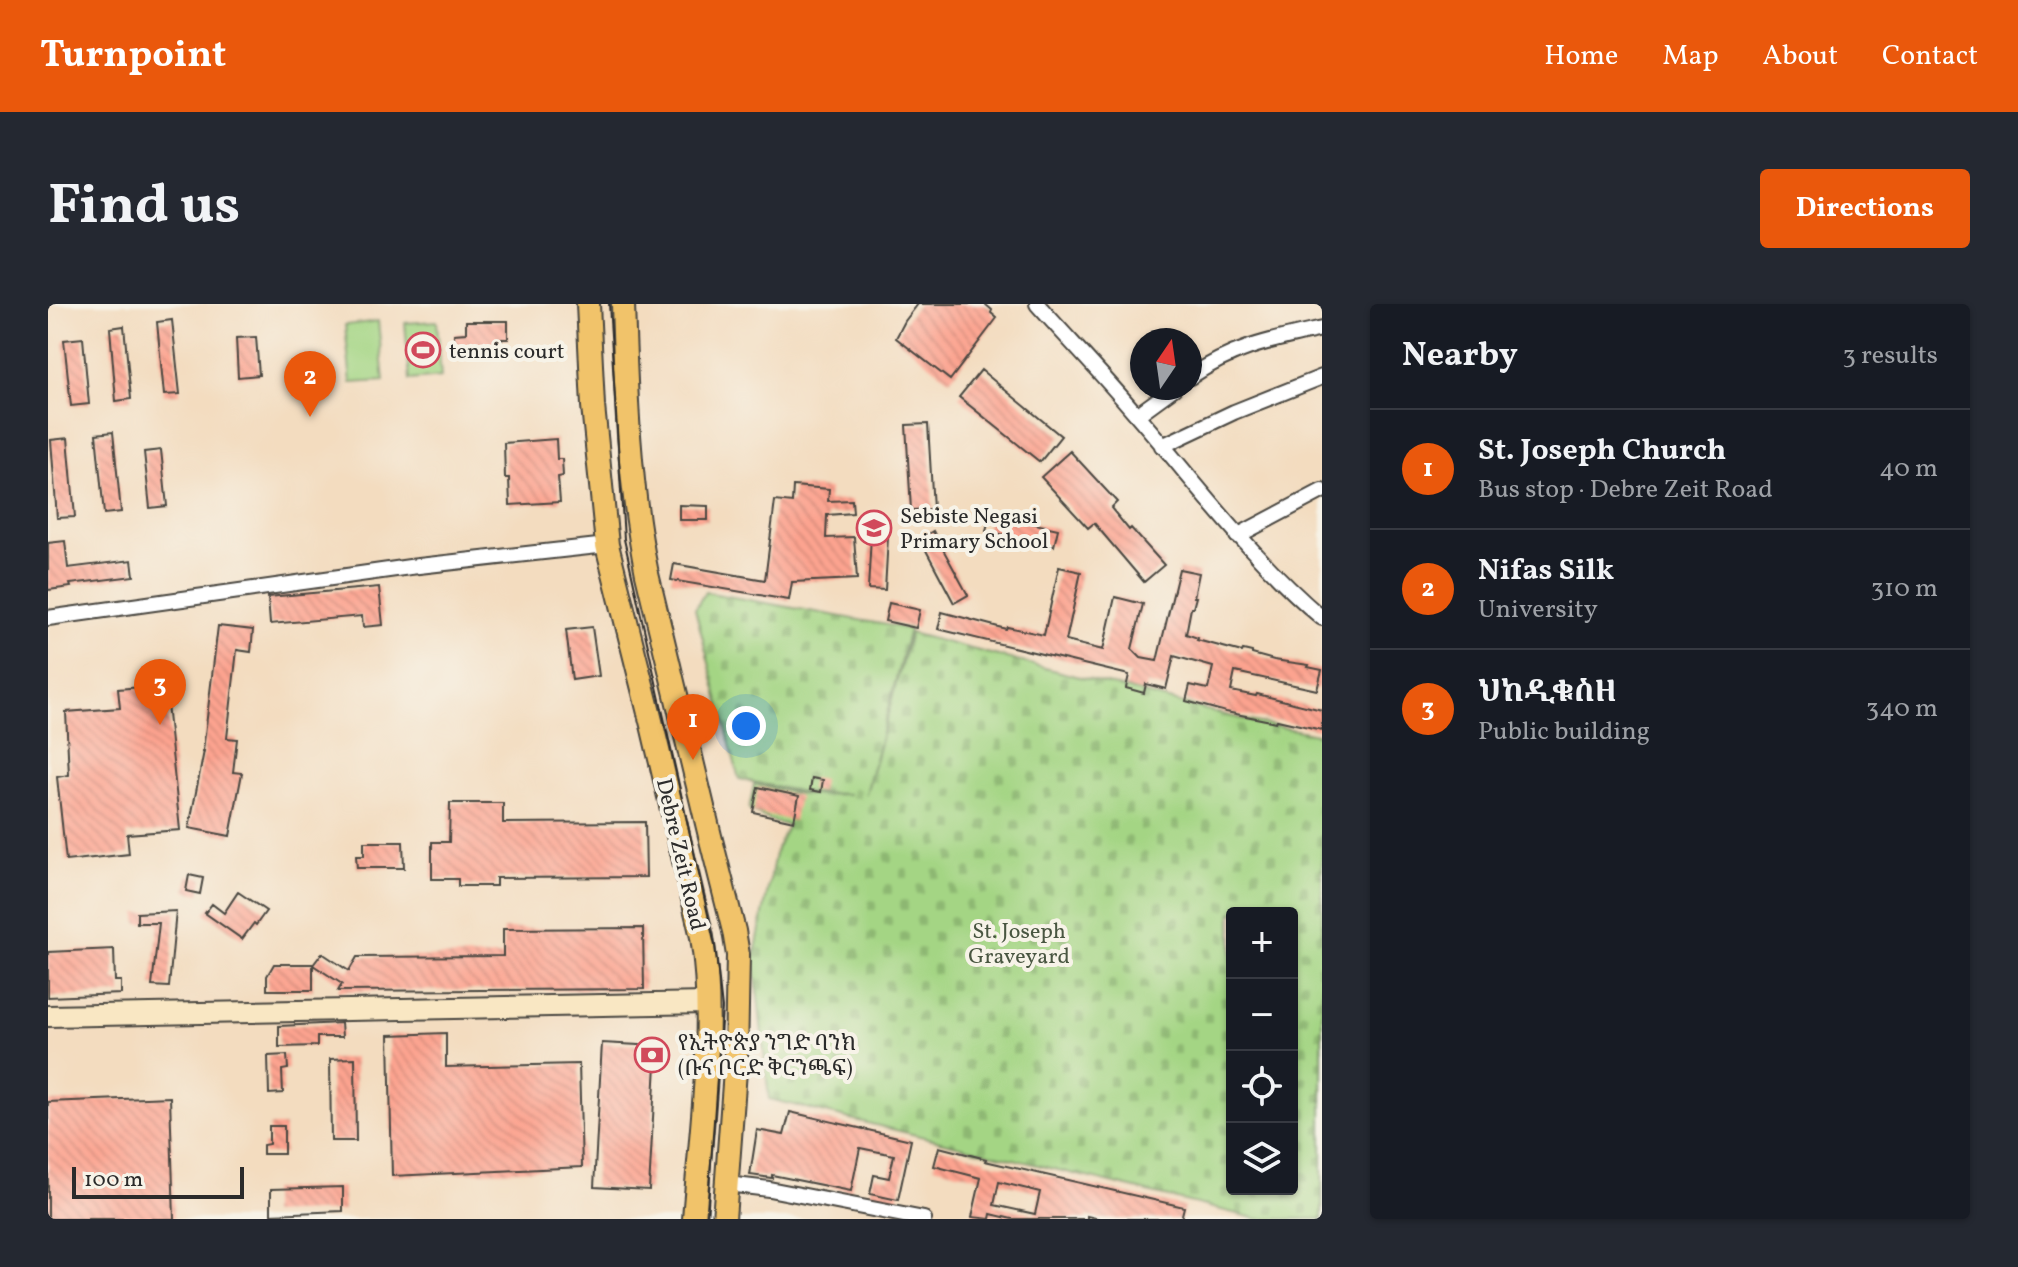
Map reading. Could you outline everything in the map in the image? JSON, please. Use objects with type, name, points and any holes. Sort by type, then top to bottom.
[{"type":"main road","name":"Debre Zeit Road","points":[[588,304],[593,406],[607,545],[657,743],[702,937],[706,967],[705,1068],[694,1219]]},
{"type":"main road","name":"Debre Zeit Road","points":[[623,304],[638,531],[738,955],[736,1057],[724,1219]]},
{"type":"main road","points":[[48,1016],[707,1003]]},
{"type":"street","points":[[1037,304],[1137,415],[1237,536],[1322,618]]},
{"type":"street","points":[[1202,369],[1261,342],[1322,329]]},
{"type":"street","points":[[1162,446],[1234,412],[1322,377]]},
{"type":"street","points":[[1137,415],[1158,400]]},
{"type":"street","points":[[1237,536],[1322,491]]},
{"type":"street","points":[[48,618],[410,567],[607,545]]},
{"type":"street","points":[[727,1184],[769,1189],[924,1219]]},
{"type":"green space","points":[[378,321],[384,381],[351,383],[345,325]]},
{"type":"green space","name":"tennis court","points":[[437,321],[441,377],[410,380],[405,323]]},
{"type":"green space","name":"St. Joseph Graveyard","points":[[705,592],[909,629],[866,794],[910,633],[1249,721],[1322,735],[1322,1219],[1258,1219],[769,1099],[754,959],[776,849],[788,825],[749,810],[754,784],[805,795],[850,794],[806,793],[739,779],[695,609]]},
{"type":"building","points":[[918,304],[985,304],[997,318],[950,380],[896,338]]},
{"type":"building","points":[[172,320],[180,394],[164,395],[157,322]]},
{"type":"building","points":[[466,321],[508,321],[508,339],[496,339],[496,349],[454,350],[454,334],[466,333]]},
{"type":"building","points":[[124,326],[131,399],[116,401],[110,328]]},
{"type":"building","points":[[256,337],[259,375],[238,377],[236,338]]},
{"type":"building","points":[[83,338],[89,404],[71,406],[64,340]]},
{"type":"building","points":[[981,370],[1061,436],[1040,462],[959,397]]},
{"type":"building","points":[[928,424],[933,509],[911,510],[906,425]]},
{"type":"building","points":[[113,432],[121,512],[104,514],[96,434]]},
{"type":"building","points":[[68,438],[75,517],[57,518],[51,440]]},
{"type":"building","points":[[556,439],[557,459],[562,459],[563,476],[558,477],[560,502],[510,505],[504,443]]},
{"type":"building","points":[[161,450],[167,506],[150,508],[144,452]]},
{"type":"building","points":[[1070,451],[1117,502],[1111,508],[1129,530],[1131,528],[1164,565],[1144,582],[1094,523],[1088,528],[1041,477]]},
{"type":"building","points":[[793,486],[829,489],[828,501],[852,500],[853,513],[827,515],[826,538],[854,537],[857,579],[792,582],[789,600],[671,580],[674,564],[765,580],[775,501],[792,503]]},
{"type":"building","points":[[679,505],[708,506],[708,520],[679,520]]},
{"type":"building","points":[[990,514],[1058,529],[1054,546],[986,531]]},
{"type":"building","points":[[872,518],[889,519],[885,590],[868,589]]},
{"type":"building","points":[[933,531],[968,595],[954,603],[920,539]]},
{"type":"building","points":[[65,541],[68,568],[132,560],[134,576],[48,590],[48,543]]},
{"type":"building","points":[[1059,567],[1081,572],[1066,641],[1103,650],[1115,597],[1143,604],[1132,649],[1141,658],[1157,661],[1179,569],[1199,573],[1186,634],[1242,652],[1322,670],[1317,690],[1235,672],[1231,691],[1322,710],[1322,730],[1226,712],[1186,701],[1190,685],[1208,689],[1213,667],[1174,656],[1166,689],[1146,684],[1144,693],[1126,688],[1129,675],[938,629],[942,612],[1006,629],[1044,635]]},
{"type":"building","points":[[379,587],[383,625],[363,627],[362,616],[270,624],[268,597]]},
{"type":"building","points":[[889,603],[920,610],[916,628],[885,621]]},
{"type":"building","points":[[218,626],[253,630],[251,652],[237,650],[227,738],[237,739],[233,772],[242,773],[230,836],[189,828],[204,751]]},
{"type":"building","points":[[592,627],[599,676],[572,680],[566,630]]},
{"type":"building","points":[[165,685],[180,830],[127,834],[129,854],[66,861],[57,777],[69,775],[66,712],[120,708],[118,689]]},
{"type":"building","points":[[812,778],[823,780],[821,792],[810,790]]},
{"type":"building","points":[[758,787],[799,796],[794,821],[753,812]]},
{"type":"building","points":[[450,803],[503,803],[503,823],[645,822],[646,877],[496,878],[496,886],[458,886],[458,879],[432,879],[432,842],[449,842]]},
{"type":"building","points":[[364,842],[403,842],[404,868],[357,868],[356,856],[364,856]]},
{"type":"building","points":[[189,875],[203,878],[200,894],[186,891]]},
{"type":"building","points":[[238,892],[266,911],[242,939],[205,913],[212,904],[224,913]]},
{"type":"building","points":[[176,911],[169,987],[152,986],[159,923],[137,923],[137,913]]},
{"type":"building","points":[[643,928],[644,989],[338,991],[342,984],[313,965],[322,953],[349,971],[357,957],[503,956],[503,929]]},
{"type":"building","points":[[114,949],[115,981],[121,981],[121,994],[48,997],[48,952]]},
{"type":"building","points":[[274,964],[313,964],[313,990],[267,990],[267,976]]},
{"type":"building","points":[[341,1023],[342,1037],[317,1037],[317,1046],[279,1047],[279,1026]]},
{"type":"building","points":[[446,1033],[446,1067],[579,1064],[582,1167],[392,1176],[389,1035]]},
{"type":"building","points":[[602,1043],[657,1046],[649,1190],[594,1187]]},
{"type":"building","points":[[287,1055],[288,1069],[282,1070],[283,1093],[269,1094],[268,1056]]},
{"type":"building","points":[[355,1058],[356,1141],[331,1141],[330,1059]]},
{"type":"building","points":[[170,1097],[174,1219],[48,1219],[48,1102]]},
{"type":"building","points":[[790,1112],[911,1140],[898,1200],[870,1194],[874,1175],[889,1178],[894,1155],[860,1148],[851,1191],[772,1175],[772,1178],[750,1175],[757,1130],[784,1135]]},
{"type":"building","points":[[269,1126],[284,1126],[284,1154],[263,1154],[263,1145],[269,1144]]},
{"type":"building","points":[[939,1147],[985,1161],[1184,1207],[1181,1219],[1100,1219],[1087,1216],[1087,1219],[1012,1219],[991,1214],[990,1219],[972,1217],[981,1178],[934,1166]],"holes":[[[999,1182],[1040,1192],[1035,1214],[994,1205]]]},
{"type":"building","points":[[343,1187],[343,1211],[271,1214],[271,1189]]},
{"type":"tram line","points":[[609,304],[624,539],[715,946],[722,1008],[707,1219]]},
{"type":"place","name":"tennis court","points":[[423,350]]},
{"type":"place","name":"Nifas Silk","points":[[310,417]]},
{"type":"place","name":"Sebiste Negasi Primary School","points":[[874,528]]},
{"type":"place","name":"ህከዲቁስዘ","points":[[160,725]]},
{"type":"place","name":"St. Joseph Church","points":[[693,760]]},
{"type":"place","name":"የኢትዮጵያ ንግድ ባንክ (ቡና ቦርድ ቅርንጫፍ)","points":[[652,1055]]}]
